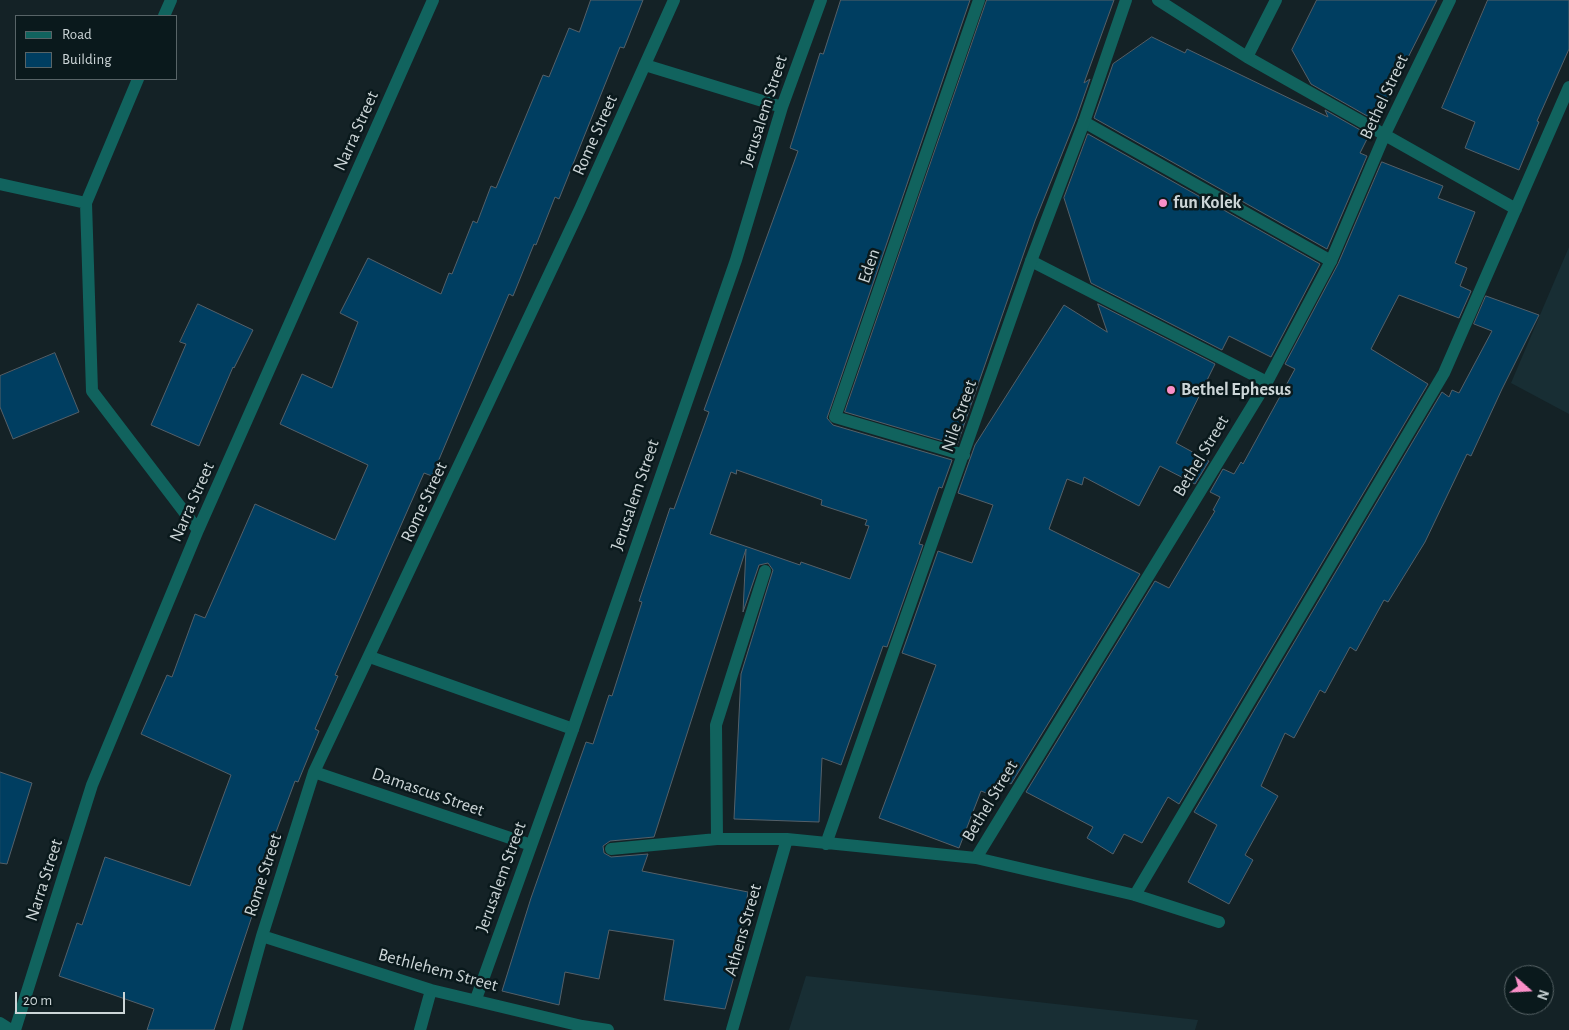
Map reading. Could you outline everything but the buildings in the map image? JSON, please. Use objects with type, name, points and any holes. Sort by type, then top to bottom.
[{"type":"street","points":[[164,15],[171,0]]},
{"type":"street","name":"Narra Street","points":[[13,1030],[92,784],[198,530],[433,0]]},
{"type":"street","name":"Rome Street","points":[[236,1030],[262,936],[314,772],[370,657],[674,0]]},
{"type":"street","name":"Jerusalem Street","points":[[476,999],[573,728],[736,260],[782,107],[821,0]]},
{"type":"street","name":"Eden","points":[[964,455],[835,417],[979,0]]},
{"type":"street","name":"Nile Street","points":[[826,844],[1031,261],[1084,122],[1126,0]]},
{"type":"street","points":[[1158,0],[1247,56],[1516,209]]},
{"type":"street","points":[[1247,56],[1276,0]]},
{"type":"street","name":"Bethel Street","points":[[976,858],[1267,382],[1331,261],[1385,134],[1450,0]]},
{"type":"street","points":[[645,65],[782,107]]},
{"type":"street","points":[[138,80],[86,203],[92,391],[198,530]]},
{"type":"street","points":[[1135,895],[1444,373],[1569,87]]},
{"type":"street","points":[[1084,122],[1331,261]]},
{"type":"street","points":[[0,184],[86,203]]},
{"type":"street","points":[[1031,261],[1267,382]]},
{"type":"street","points":[[717,839],[716,725],[764,570]]},
{"type":"street","points":[[370,657],[573,728]]},
{"type":"street","name":"Damascus Street","points":[[314,772],[531,845]]},
{"type":"street","points":[[610,849],[717,839],[787,839],[976,858],[1135,895],[1219,922]]},
{"type":"street","name":"Athens Street","points":[[732,1030],[787,839]]},
{"type":"street","name":"Bethlehem Street","points":[[262,936],[431,990],[476,999],[581,1028],[608,1030]]},
{"type":"street","points":[[420,1030],[431,990]]},
{"type":"street","points":[[0,1023],[13,1030]]},
{"type":"shaded area","points":[[1569,247],[1569,414],[1511,383]]},
{"type":"shaded area","points":[[806,976],[1198,1020],[1195,1030],[789,1030]]},
{"type":"place","name":"fun Kolek","points":[[1163,203]]},
{"type":"place","name":"Bethel Ephesus","points":[[1171,390]]}]
